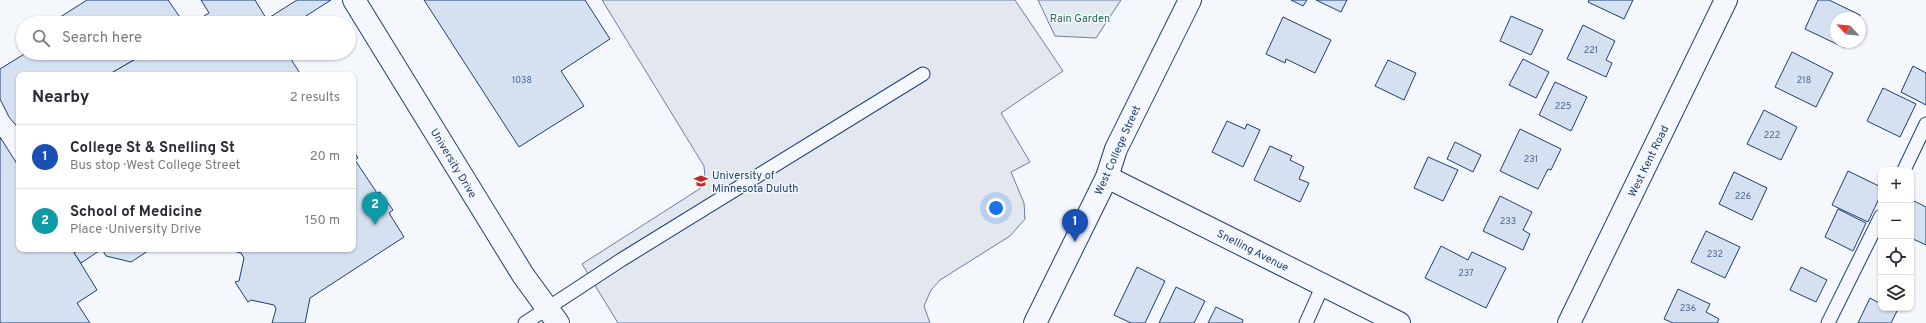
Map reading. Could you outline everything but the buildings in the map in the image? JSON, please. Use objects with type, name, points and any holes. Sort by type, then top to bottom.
[{"type":"street","name":"University Drive","points":[[354,0],[523,275],[552,315]]},
{"type":"street","name":"West College Street","points":[[1035,323],[1107,177],[1116,149],[1190,0]]},
{"type":"street","name":"West Kent Road","points":[[1569,323],[1726,0]]},
{"type":"street","name":"Snelling Avenue","points":[[1107,177],[1399,323]]},
{"type":"lane","points":[[525,323],[552,315],[923,74]]},
{"type":"lane","points":[[1905,167],[1926,124]]},
{"type":"lane","points":[[1828,323],[1878,222]]},
{"type":"lane","points":[[1306,323],[1323,285]]},
{"type":"green space","name":"Rain Garden","points":[[1038,0],[1121,0],[1096,38],[1055,36]]},
{"type":"shaded area","points":[[602,0],[1015,0],[1063,71],[1001,113],[1030,162],[1011,172],[1024,203],[1025,219],[1010,236],[940,280],[931,290],[924,306],[930,323],[618,323],[582,264],[701,188],[705,178],[704,166]]},
{"type":"place","name":"University of Minnesota Duluth","points":[[701,181]]},
{"type":"place","name":"School of Medicine","points":[[375,225]]},
{"type":"place","name":"College St & Snelling St","points":[[1075,242]]}]
